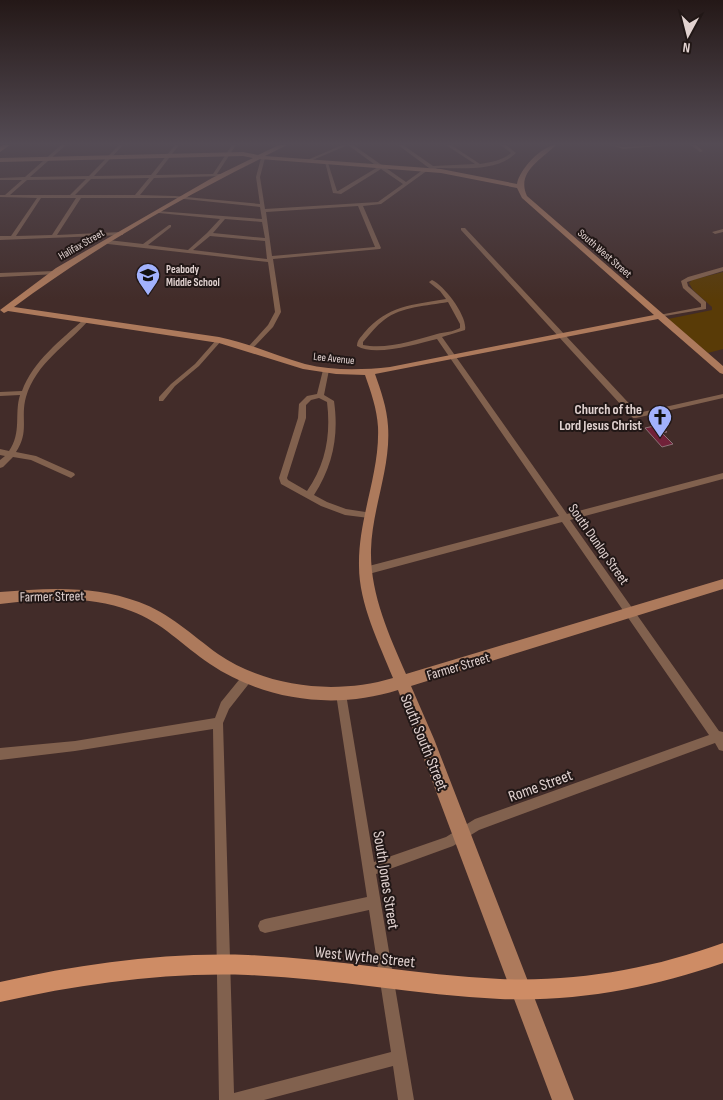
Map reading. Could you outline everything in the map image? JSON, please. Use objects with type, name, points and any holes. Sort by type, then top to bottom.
[{"type":"main road","name":"West Wythe Street","points":[[0,992],[96,973],[154,967],[224,965],[290,968],[466,986],[521,989],[576,987],[622,982],[661,974],[723,954]]},
{"type":"street","points":[[13,237],[40,196]]},
{"type":"street","points":[[54,235],[80,196]]},
{"type":"street","points":[[145,196],[182,198],[263,208],[360,204],[380,202],[388,196]]},
{"type":"street","name":"Halifax Street","points":[[3,311],[54,273],[185,196]]},
{"type":"street","points":[[251,347],[271,326],[278,308],[261,196]]},
{"type":"street","name":"South West Street","points":[[525,196],[723,371]]},
{"type":"street","points":[[108,242],[270,260],[378,248],[360,204]]},
{"type":"street","points":[[159,212],[265,221]]},
{"type":"street","points":[[188,252],[209,234],[223,218]]},
{"type":"street","points":[[144,246],[169,226]]},
{"type":"street","points":[[463,229],[636,416],[723,396]]},
{"type":"street","points":[[715,232],[723,230]]},
{"type":"street","points":[[0,238],[121,234]]},
{"type":"street","points":[[209,234],[268,240]]},
{"type":"street","points":[[661,316],[704,308],[704,303],[685,287],[684,281],[723,269]]},
{"type":"street","points":[[0,275],[54,273]]},
{"type":"street","points":[[432,282],[442,289],[464,326],[459,331],[395,346],[362,347],[360,342],[384,317],[408,308],[448,300]]},
{"type":"street","name":"Lee Avenue","points":[[3,311],[86,320],[218,340],[251,347],[290,362],[326,370],[369,372],[453,358],[661,316]]},
{"type":"street","points":[[0,465],[12,454],[22,435],[20,411],[23,393],[38,368],[86,320]]},
{"type":"street","name":"South Dunlop Street","points":[[438,336],[630,613],[721,740]]},
{"type":"street","points":[[161,399],[173,385],[197,365],[218,340]]},
{"type":"street","points":[[320,396],[326,370]]},
{"type":"street","name":"South South Street","points":[[369,372],[380,404],[383,432],[380,461],[364,544],[365,571],[377,622],[424,734],[563,1100]]},
{"type":"street","points":[[0,394],[23,393]]},
{"type":"street","points":[[309,495],[317,484],[326,465],[333,433],[330,401],[320,396],[309,398],[303,404],[302,418],[283,478],[286,484],[309,495],[346,512],[369,515]]},
{"type":"street","points":[[0,452],[33,458],[71,475]]},
{"type":"street","points":[[365,571],[723,476]]},
{"type":"street","name":"Farmer Street","points":[[0,598],[33,594],[75,593],[119,600],[164,620],[214,658],[247,678],[294,692],[322,695],[376,690],[723,584]]},
{"type":"street","points":[[227,1100],[218,723],[226,706],[247,678]]},
{"type":"street","name":"South Jones Street","points":[[341,694],[406,1100]]},
{"type":"street","points":[[0,754],[75,746],[218,723]]},
{"type":"street","name":"Rome Street","points":[[370,870],[449,842],[475,826],[721,740]]},
{"type":"street","points":[[265,926],[374,902]]},
{"type":"street","points":[[235,1100],[400,1057]]},
{"type":"shaded area","points":[[723,272],[723,349],[708,353],[668,319],[712,310],[712,307],[693,290],[689,283],[692,280]]},
{"type":"building","name":"Church of the Lord Jesus Christ","points":[[659,425],[667,432],[662,433],[673,444],[662,447],[645,428]]},
{"type":"place","name":"Peabody Middle School","points":[[148,296]]},
{"type":"place","name":"Church of the Lord Jesus Christ","points":[[660,438]]}]
